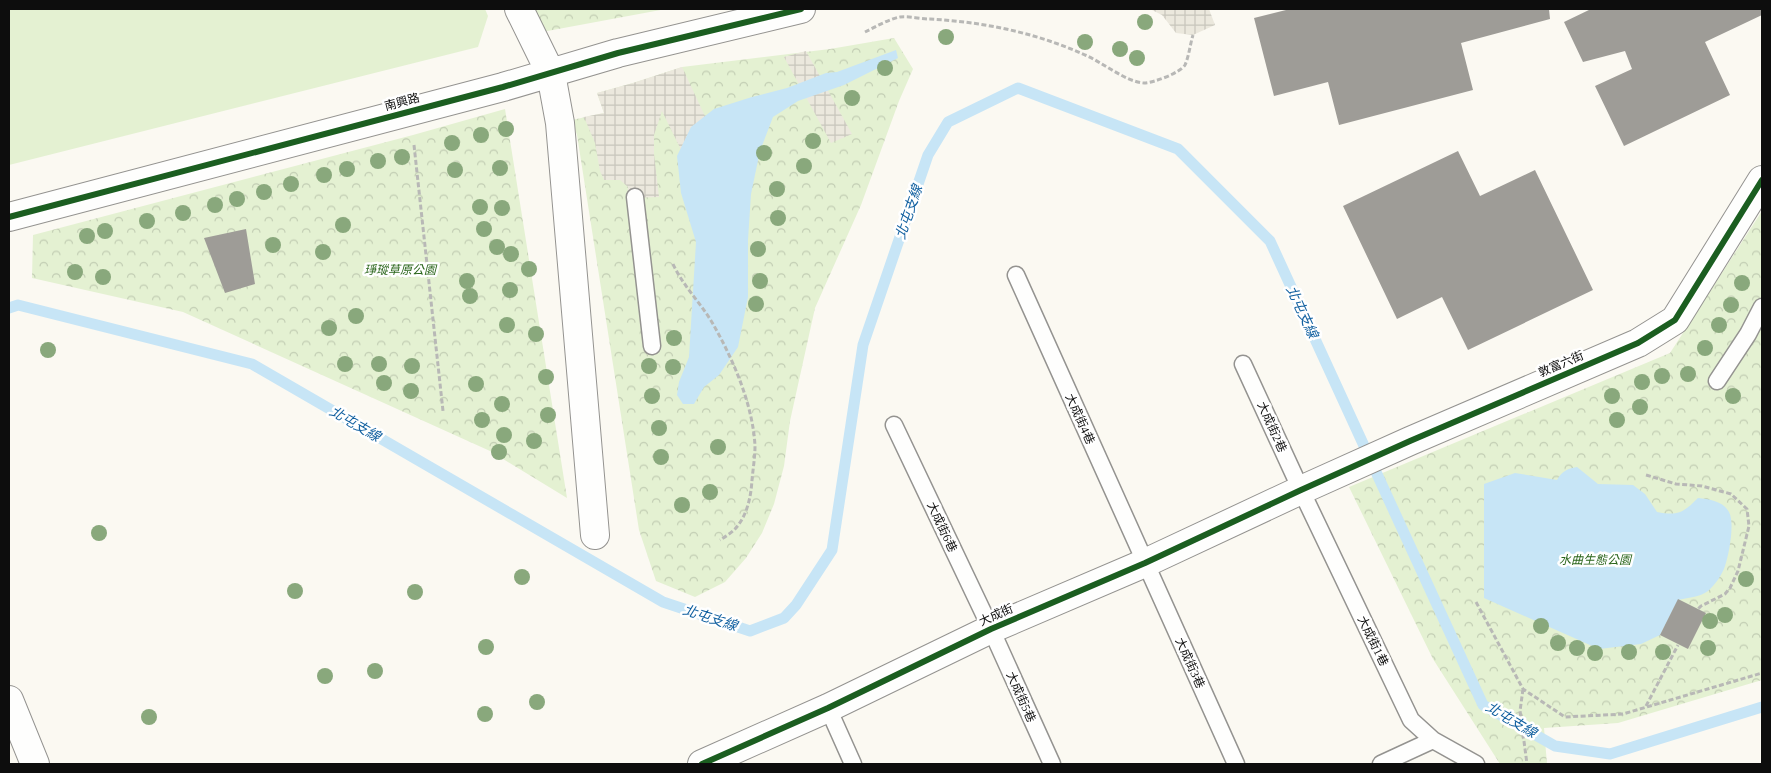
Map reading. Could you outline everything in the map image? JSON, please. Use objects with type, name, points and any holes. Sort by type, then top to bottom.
[{"type":"street","points":[[519,9],[551,74],[560,123],[595,535]]},
{"type":"street","name":"南興路","points":[[9,217],[551,74],[618,54],[801,9]]},
{"type":"street","name":"敦富六街","points":[[1300,490],[1638,343],[1675,320],[1762,180]]},
{"type":"street","name":"大成街","points":[[702,764],[828,708],[991,629],[1144,563],[1300,490]]},
{"type":"street","points":[[9,700],[24,755]]},
{"type":"lane","points":[[635,197],[652,346]]},
{"type":"lane","name":"大成街4巷","points":[[1016,275],[1144,563]]},
{"type":"lane","points":[[1717,381],[1748,334],[1762,308]]},
{"type":"lane","name":"大成街2巷","points":[[1243,364],[1300,490]]},
{"type":"lane","name":"大成街6巷","points":[[894,426],[991,629]]},
{"type":"lane","name":"大成街1巷","points":[[1300,490],[1411,720],[1433,740],[1476,764]]},
{"type":"lane","name":"大成街3巷","points":[[1144,563],[1236,764]]},
{"type":"lane","name":"大成街5巷","points":[[991,629],[1052,764]]},
{"type":"lane","points":[[828,708],[853,764]]},
{"type":"lane","points":[[1382,764],[1433,740]]},
{"type":"path","points":[[865,32],[899,17],[991,26],[1036,36],[1067,47],[1113,71],[1144,83],[1161,79],[1175,73],[1184,66],[1193,36]]},
{"type":"path","points":[[409,112],[443,411]]},
{"type":"path","points":[[671,260],[678,276],[712,323],[735,368],[753,429],[755,446],[751,493],[747,508],[735,530],[720,540]]},
{"type":"path","points":[[1646,475],[1676,484],[1702,486],[1731,494],[1746,509],[1749,526],[1738,571],[1730,588],[1725,594],[1700,606],[1698,609]]},
{"type":"path","points":[[1476,602],[1523,689],[1565,717],[1622,714],[1762,673]]},
{"type":"path","points":[[1646,707],[1678,645]]},
{"type":"path","points":[[1523,689],[1520,711],[1527,764]]},
{"type":"green space","points":[[9,9],[485,9],[488,16],[478,47],[9,165]]},
{"type":"green space","points":[[531,9],[666,9],[542,32]]},
{"type":"green space","points":[[894,38],[913,69],[899,101],[861,205],[815,308],[790,421],[784,466],[774,504],[762,533],[746,558],[725,582],[695,597],[656,581],[639,530],[577,135],[572,120],[604,113],[597,93],[682,67],[830,49]]},
{"type":"green space","name":"琤瑽草原公園","points":[[505,109],[567,498],[490,451],[183,312],[32,278],[33,235]]},
{"type":"green space","name":"水曲生態公園","points":[[1762,211],[1762,680],[1618,723],[1544,728],[1547,764],[1500,764],[1433,659],[1349,487],[1670,353]]},
{"type":"shaded area","points":[[1150,9],[1209,9],[1215,25],[1193,35],[1176,33],[1162,15]]},
{"type":"shaded area","points":[[806,51],[852,134],[831,143],[784,57]]},
{"type":"shaded area","points":[[682,67],[718,144],[686,160],[662,111],[654,135],[654,154],[659,197],[627,198],[628,187],[620,180],[604,180],[600,171],[595,143],[584,117],[604,113],[597,93]]},
{"type":"water","points":[[896,50],[898,58],[844,85],[798,101],[773,117],[760,151],[751,194],[748,240],[748,297],[738,347],[719,375],[704,387],[694,404],[683,404],[677,395],[679,382],[689,357],[696,242],[681,193],[677,156],[691,127],[714,109],[787,88],[826,73],[837,72]]},
{"type":"water","points":[[1577,467],[1598,484],[1633,485],[1645,494],[1657,512],[1670,514],[1680,512],[1698,498],[1711,500],[1723,505],[1731,517],[1730,547],[1725,566],[1718,580],[1705,593],[1678,600],[1660,635],[1641,644],[1599,649],[1484,598],[1484,484],[1515,473],[1557,480],[1565,471]]},
{"type":"building","points":[[1290,9],[1549,9],[1550,19],[1461,43],[1473,90],[1339,125],[1328,82],[1274,96],[1254,18]]},
{"type":"building","points":[[1591,9],[1762,9],[1762,15],[1705,42],[1730,95],[1624,146],[1595,86],[1632,69],[1625,51],[1583,62],[1564,22]]},
{"type":"building","points":[[1458,151],[1480,196],[1535,170],[1593,290],[1468,350],[1442,297],[1397,319],[1343,206]]},
{"type":"building","points":[[246,229],[255,284],[225,293],[204,238]]},
{"type":"building","points":[[1678,599],[1706,613],[1688,649],[1660,635]]},
{"type":"waterway","name":"北屯支線","points":[[9,308],[18,305],[252,364],[663,602],[750,631],[784,618],[796,605],[832,550],[863,345],[928,155],[948,122],[1018,88],[1178,149],[1270,241],[1483,705],[1555,746],[1610,754],[1762,707]]},
{"type":"cycle path","points":[[9,217],[503,87],[618,53],[801,9]]},
{"type":"cycle path","points":[[702,764],[828,708],[991,629],[1145,563],[1410,441],[1638,343],[1675,320],[1762,180]]}]
